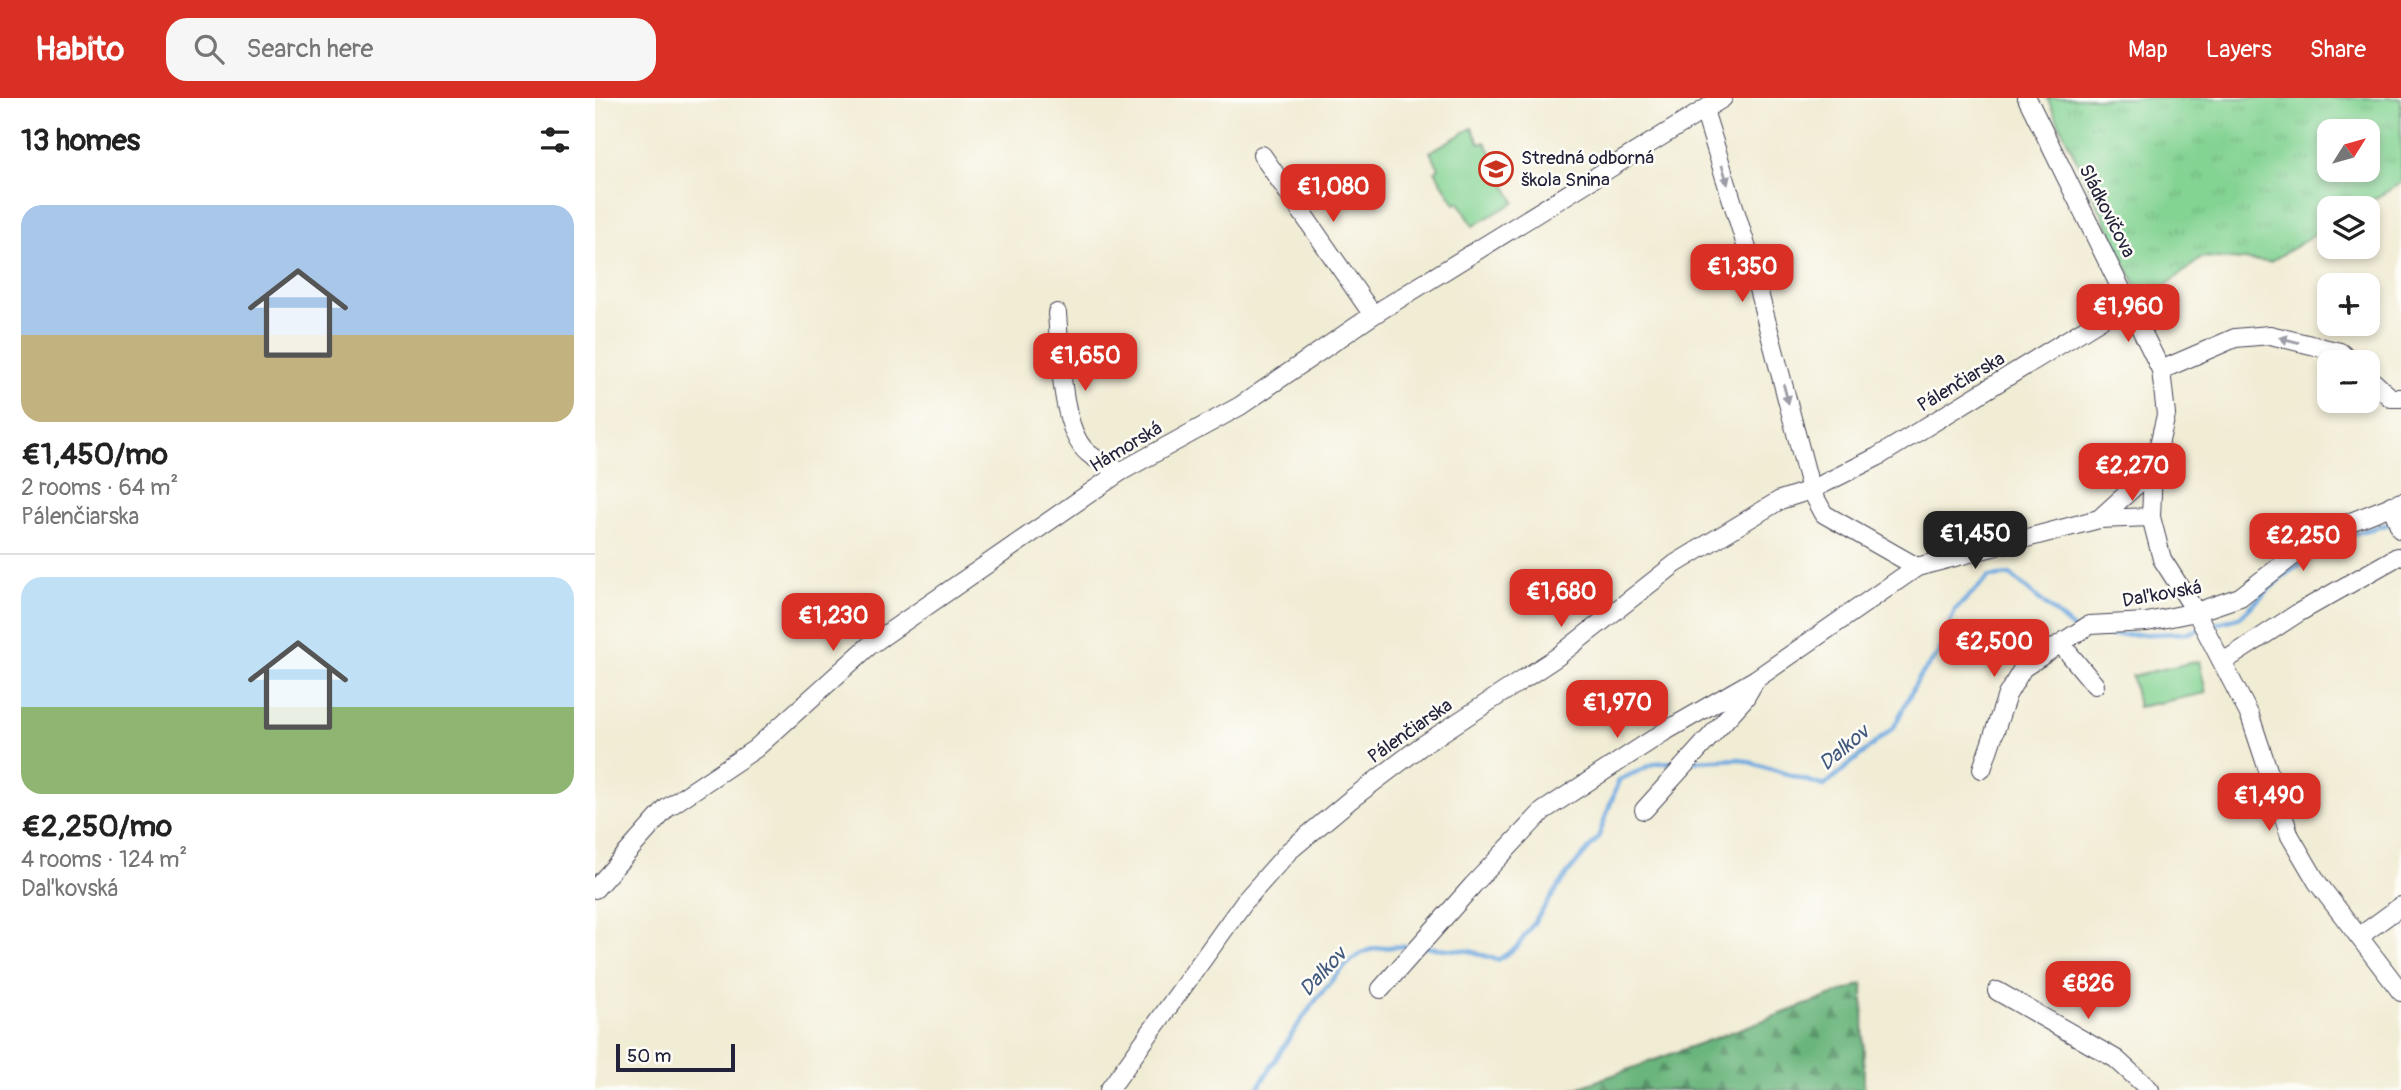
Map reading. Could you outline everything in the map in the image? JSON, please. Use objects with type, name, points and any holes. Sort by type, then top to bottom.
[{"type":"street","name":"Hámorská","points":[[595,889],[667,808],[755,749],[869,646],[1121,472],[1240,406],[1373,315],[1723,98]]},
{"type":"street","name":"Sládkovičova","points":[[2027,98],[2161,370],[2165,415],[2153,470],[2151,517],[2162,559],[2201,622],[2250,716],[2290,836],[2317,882],[2401,992]]},
{"type":"street","points":[[1704,110],[1749,255],[1811,490],[1824,514],[1917,567]]},
{"type":"street","points":[[1262,155],[1373,315]]},
{"type":"street","name":"Pálenčiarska","points":[[1108,1090],[1244,902],[1289,851],[1420,747],[1557,657],[1675,564],[1780,500],[1811,490],[1956,411],[2129,302]]},
{"type":"street","points":[[1057,313],[1063,382],[1072,428],[1086,452],[1121,472]]},
{"type":"street","points":[[2161,370],[2235,338],[2270,335],[2332,350]]},
{"type":"street","points":[[2380,388],[2391,398],[2401,398]]},
{"type":"street","points":[[2099,519],[2153,470]]},
{"type":"street","name":"Daľkovská","points":[[1982,769],[2007,695],[2022,668],[2086,628],[2201,622],[2240,597],[2323,533],[2397,513]]},
{"type":"street","points":[[1381,989],[1543,811],[1664,732],[1756,679],[1917,567],[2099,519],[2151,517]]},
{"type":"street","points":[[2223,662],[2298,613],[2397,557]]},
{"type":"street","points":[[2065,641],[2095,685]]},
{"type":"street","points":[[1644,810],[1745,698],[1756,679]]},
{"type":"street","points":[[2360,936],[2401,906]]},
{"type":"street","points":[[1997,991],[2116,1059],[2150,1090]]},
{"type":"green space","points":[[2047,98],[2401,98],[2401,183],[2379,196],[2317,196],[2317,233],[2270,262],[2203,257],[2144,302]]},
{"type":"green space","points":[[1472,128],[1480,144],[1485,142],[1504,175],[1501,178],[1515,202],[1473,226],[1459,202],[1455,204],[1435,171],[1439,168],[1430,152]]},
{"type":"green space","points":[[2199,661],[2206,693],[2138,707],[2132,676]]},
{"type":"green space","points":[[1863,984],[1864,1090],[1572,1090]]},
{"type":"waterway","name":"Dalkov","points":[[2209,626],[2240,617],[2284,575],[2345,536],[2393,523]]},
{"type":"waterway","name":"Dalkov","points":[[1694,761],[1740,759],[1824,786],[1894,727],[1918,679],[1939,653],[1955,610],[1989,577],[2011,575],[2075,630]]},
{"type":"waterway","name":"Dalkov","points":[[2082,636],[2188,633],[2201,629]]},
{"type":"waterway","name":"Dalkov","points":[[1424,947],[1470,951],[1498,960],[1517,947],[1568,873],[1598,838],[1619,780],[1656,763],[1678,762]]},
{"type":"waterway","name":"Dalkov","points":[[1257,1090],[1320,994],[1350,961],[1369,950],[1413,946]]},
{"type":"place","name":"Stredná odborná škola Snina","points":[[1496,169]]}]
